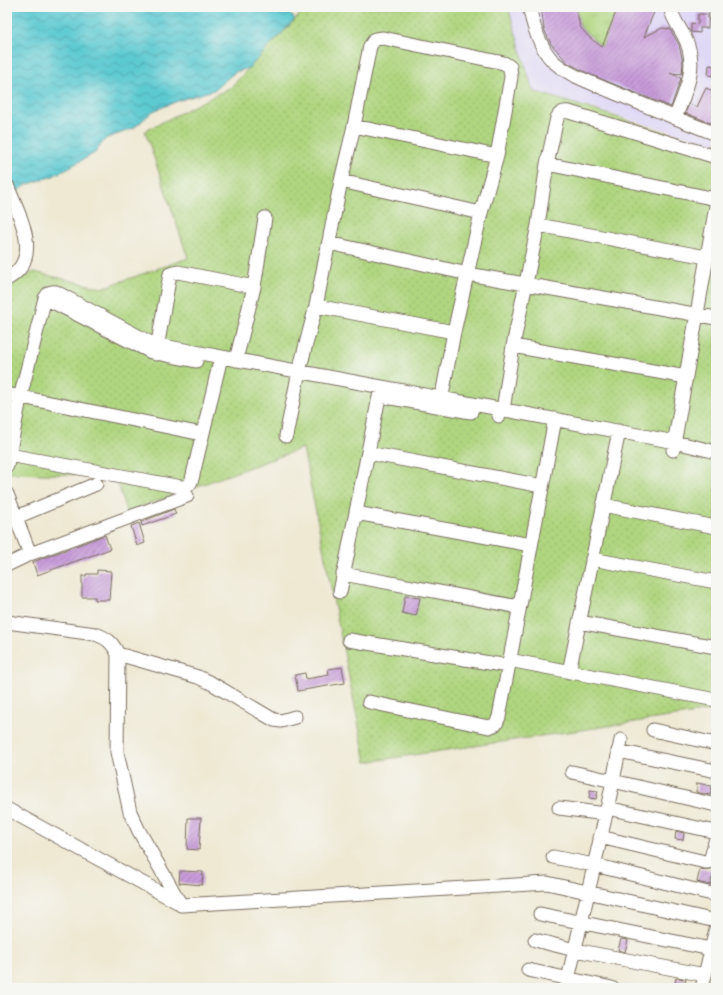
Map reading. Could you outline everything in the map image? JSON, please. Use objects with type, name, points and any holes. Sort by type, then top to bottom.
[{"type":"street","points":[[670,7],[671,12],[686,39],[691,67],[690,82],[675,118]]},
{"type":"street","points":[[528,10],[538,37],[552,60],[571,73],[716,134]]},
{"type":"street","points":[[286,436],[298,376],[316,306],[370,46],[375,39],[383,38],[504,63],[510,68],[511,77],[497,156],[481,213],[440,402]]},
{"type":"street","points":[[500,414],[538,225],[546,164],[557,118],[560,113],[569,112],[716,157]]},
{"type":"street","points":[[354,126],[497,156]]},
{"type":"street","points":[[546,164],[716,199]]},
{"type":"street","points":[[341,181],[481,213]]},
{"type":"street","points":[[7,185],[27,236],[28,251],[22,266],[7,279]]},
{"type":"street","points":[[674,446],[716,206]]},
{"type":"street","points":[[236,360],[254,287],[265,218]]},
{"type":"street","points":[[538,225],[706,257]]},
{"type":"street","points":[[329,243],[468,274],[716,318]]},
{"type":"street","points":[[157,350],[170,274],[178,272],[254,287]]},
{"type":"street","points":[[220,361],[192,480],[187,487],[8,461],[20,398],[45,298],[48,293],[52,291],[151,343],[157,350],[220,361],[440,402],[618,436],[716,452]]},
{"type":"street","points":[[316,306],[454,332]]},
{"type":"street","points":[[513,346],[686,377]]},
{"type":"street","points":[[220,361],[236,360],[298,376]]},
{"type":"street","points":[[340,592],[380,391]]},
{"type":"street","points":[[7,394],[20,398],[202,434]]},
{"type":"street","points":[[369,702],[489,727],[496,724],[499,717],[555,424]]},
{"type":"street","points":[[569,672],[618,436]]},
{"type":"street","points":[[674,446],[716,461]]},
{"type":"street","points":[[368,453],[542,486]]},
{"type":"street","points":[[12,519],[96,484]]},
{"type":"street","points":[[7,494],[12,519],[30,554]]},
{"type":"street","points":[[7,565],[30,554],[187,496]]},
{"type":"street","points":[[603,505],[716,527]]},
{"type":"street","points":[[356,514],[531,544]]},
{"type":"street","points":[[592,559],[716,582]]},
{"type":"street","points":[[344,574],[520,607]]},
{"type":"street","points":[[7,622],[94,634],[105,637],[114,645],[118,654],[117,752],[130,812],[139,831],[181,905]]},
{"type":"street","points":[[580,622],[716,647]]},
{"type":"street","points":[[349,640],[569,672],[716,700]]},
{"type":"street","points":[[118,654],[198,677],[212,683],[274,720],[281,721],[295,718]]},
{"type":"street","points":[[653,730],[716,744]]},
{"type":"street","points":[[567,983],[613,781],[619,746],[716,771]]},
{"type":"street","points":[[572,772],[716,805]]},
{"type":"street","points":[[559,808],[606,811],[716,832]]},
{"type":"street","points":[[7,809],[181,905],[547,883],[716,921]]},
{"type":"street","points":[[600,837],[705,862],[714,859],[716,838]]},
{"type":"street","points":[[552,857],[594,865],[716,895]]},
{"type":"street","points":[[540,914],[581,922],[712,956]]},
{"type":"street","points":[[702,988],[712,956],[716,929]]},
{"type":"street","points":[[535,940],[575,950],[705,975]]},
{"type":"street","points":[[528,970],[567,983],[612,988]]},
{"type":"shaded area","points":[[507,7],[716,7],[716,145],[533,91]]},
{"type":"green space","points":[[319,7],[508,7],[533,91],[716,148],[716,710],[366,762],[303,448],[126,512],[116,476],[7,473],[7,286],[34,272],[102,288],[188,258],[145,131],[231,87],[302,12]]},
{"type":"green space","points":[[576,7],[618,7],[602,47],[580,27]]},
{"type":"water","points":[[7,7],[284,7],[295,19],[249,68],[235,72],[214,90],[180,100],[153,111],[134,128],[105,139],[95,153],[53,176],[26,185],[11,196],[7,185]]},
{"type":"building","points":[[542,7],[576,7],[580,27],[590,38],[602,47],[618,7],[656,7],[644,37],[662,28],[670,29],[679,45],[683,62],[682,74],[670,73],[681,78],[671,107],[589,74],[568,63],[551,44],[544,29]]},
{"type":"building","points":[[698,14],[708,14],[708,28],[700,28],[700,33],[691,32],[691,23],[698,24]]},
{"type":"building","points":[[709,65],[716,66],[716,76],[708,75]]},
{"type":"building","points":[[706,88],[716,92],[716,125],[685,113],[689,104],[697,107]]},
{"type":"building","points":[[174,509],[176,514],[142,526],[141,522]]},
{"type":"building","points":[[139,523],[145,543],[137,546],[131,526]]},
{"type":"building","points":[[105,535],[110,549],[37,575],[33,562]]},
{"type":"building","points":[[97,570],[111,571],[109,600],[95,600],[95,597],[82,597],[82,576],[86,576],[86,574],[97,574]]},
{"type":"building","points":[[405,596],[420,598],[416,616],[402,613]]},
{"type":"building","points":[[342,667],[345,683],[298,691],[295,675],[305,673],[306,679],[329,675],[328,669]]},
{"type":"building","points":[[697,783],[712,786],[710,795],[696,792]]},
{"type":"building","points":[[590,790],[598,791],[596,799],[589,798]]},
{"type":"building","points":[[188,818],[201,818],[199,850],[187,849]]},
{"type":"building","points":[[676,831],[684,833],[683,840],[675,839]]},
{"type":"building","points":[[716,867],[716,878],[712,878],[710,885],[697,882],[700,869],[708,870]]},
{"type":"building","points":[[180,871],[203,872],[202,885],[179,883]]},
{"type":"building","points":[[621,939],[628,940],[625,952],[618,950]]},
{"type":"building","points":[[676,978],[686,979],[684,988],[674,988]]}]
